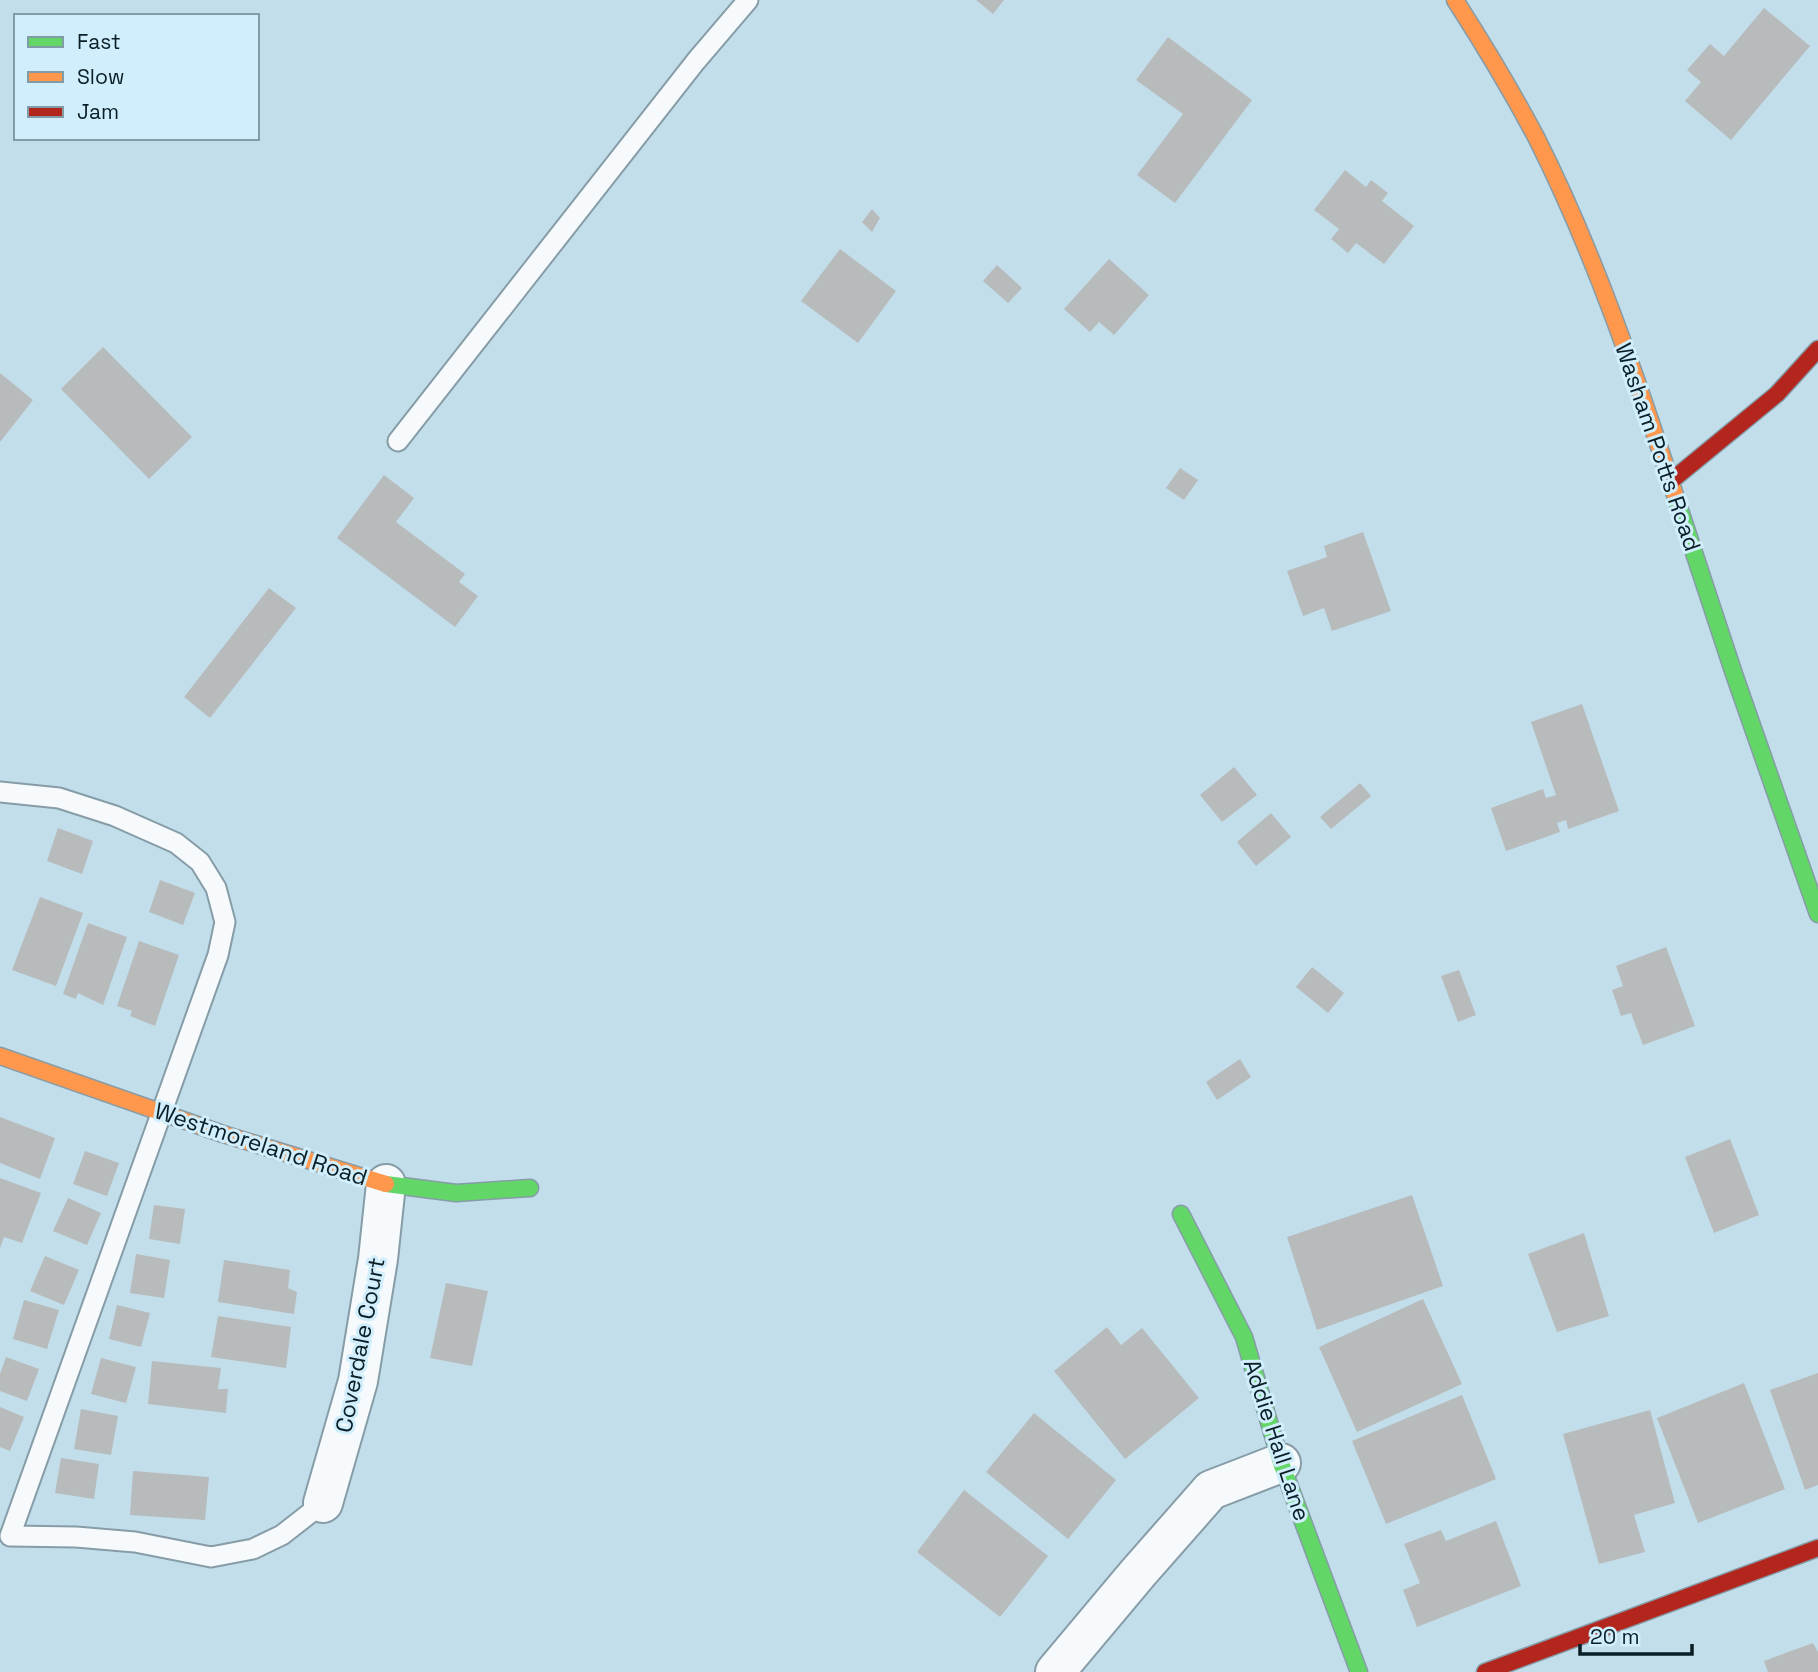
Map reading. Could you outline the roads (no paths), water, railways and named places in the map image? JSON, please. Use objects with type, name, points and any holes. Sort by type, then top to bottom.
[{"type":"street","name":"Washam Potts Road","points":[[1455,0],[1505,81],[1575,220],[1652,424],[1818,914]]},
{"type":"street","points":[[1671,481],[1777,394],[1818,349]]},
{"type":"street","name":"Westmoreland Road","points":[[0,1056],[162,1113],[386,1184],[456,1193],[530,1188]]},
{"type":"street","name":"Coverdale Court","points":[[323,1503],[358,1381],[378,1259],[386,1184]]},
{"type":"street","name":"Addie Hall Lane","points":[[1181,1214],[1244,1337],[1281,1463],[1359,1672]]},
{"type":"street","points":[[1055,1672],[1211,1490],[1281,1463]]},
{"type":"street","points":[[1485,1672],[1818,1548]]},
{"type":"lane","points":[[398,441],[696,61],[748,0]]},
{"type":"lane","points":[[0,792],[59,798],[115,816],[176,843],[200,862],[216,888],[225,922],[219,955],[10,1536],[76,1537],[135,1542],[211,1557],[253,1549],[282,1535],[323,1503]]}]
